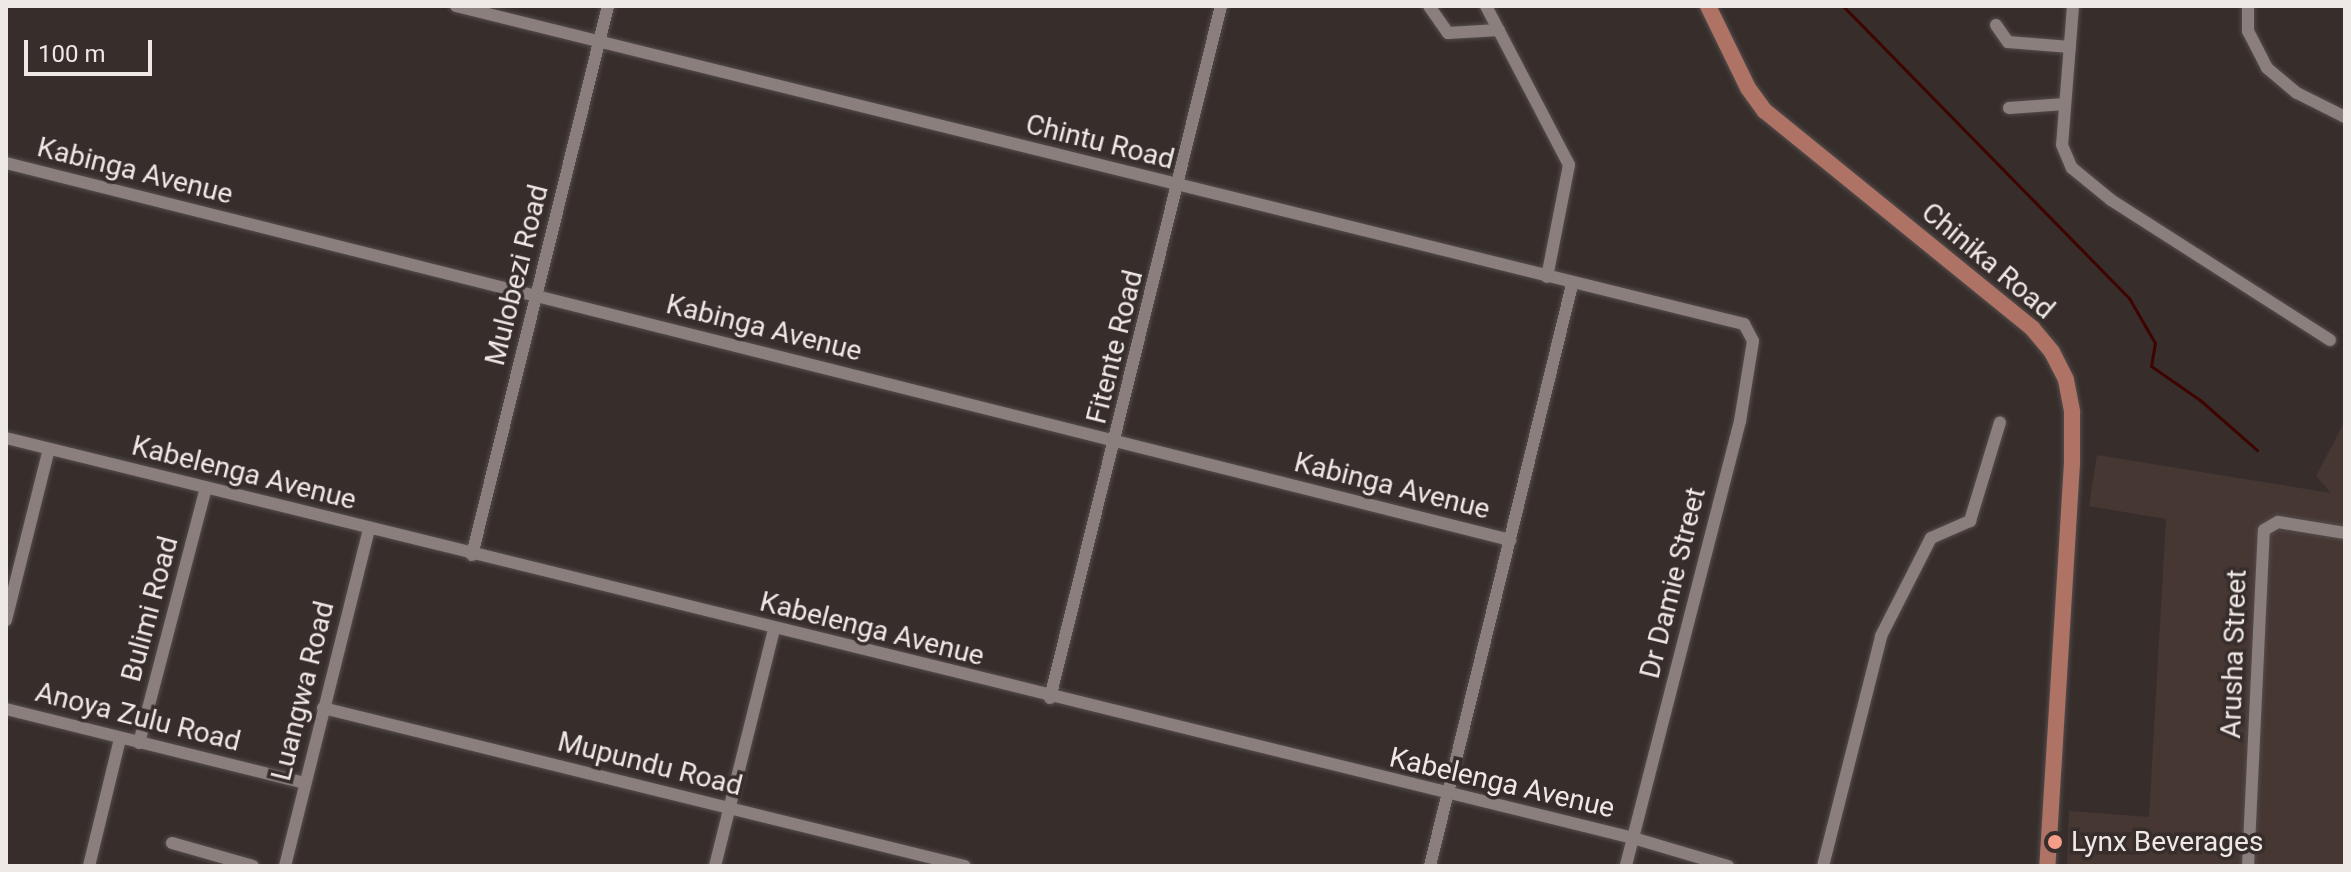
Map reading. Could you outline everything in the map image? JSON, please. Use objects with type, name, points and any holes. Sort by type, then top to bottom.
[{"type":"main road","name":"Chinika Road","points":[[1708,6],[1748,88],[1765,111],[2032,328],[2052,352],[2066,380],[2072,412],[2072,463],[2047,866]]},
{"type":"street","name":"Chintu Road","points":[[456,6],[1572,285],[1734,318]]},
{"type":"street","name":"Mulobezi Road","points":[[472,555],[608,6]]},
{"type":"street","name":"Fitente Road","points":[[1050,698],[1116,441],[1221,6]]},
{"type":"street","points":[[1429,6],[1448,33],[1499,30]]},
{"type":"street","points":[[1486,6],[1569,165],[1547,277]]},
{"type":"street","points":[[2073,6],[2063,154],[2079,175],[2330,340]]},
{"type":"street","points":[[2248,6],[2248,31],[2267,68],[2297,93],[2345,117]]},
{"type":"street","points":[[1996,25],[2008,42],[2070,47]]},
{"type":"street","points":[[2009,108],[2065,104]]},
{"type":"street","name":"Kabinga Avenue","points":[[6,163],[1510,540]]},
{"type":"street","points":[[1430,866],[1572,285]]},
{"type":"street","name":"Dr Damie Street","points":[[1626,866],[1742,407],[1753,341],[1734,318]]},
{"type":"street","points":[[1823,866],[1881,636],[1931,538],[1970,521],[2000,422]]},
{"type":"street","name":"Kabelenga Avenue","points":[[6,438],[1447,796],[1633,838],[1728,866]]},
{"type":"street","points":[[6,620],[49,449]]},
{"type":"street","name":"Bulimi Road","points":[[139,743],[206,488]]},
{"type":"street","name":"Arusha Street","points":[[2248,866],[2264,530],[2278,522],[2345,533]]},
{"type":"street","name":"Luangwa Road","points":[[285,866],[369,529]]},
{"type":"street","points":[[715,866],[774,630]]},
{"type":"street","name":"Mupundu Road","points":[[323,708],[965,866]]},
{"type":"street","name":"Anoya Zulu Road","points":[[6,709],[305,783]]},
{"type":"street","points":[[89,866],[120,739]]},
{"type":"street","points":[[172,843],[253,866]]},
{"type":"shaded area","points":[[2345,421],[2345,866],[2067,866],[2069,811],[2149,817],[2166,519],[2089,506],[2097,455],[2331,493],[2316,476]]},
{"type":"waterway","points":[[1843,6],[2129,298],[2155,343],[2151,366],[2200,400],[2257,450]]},
{"type":"place","name":"Lynx Beverages","points":[[2055,842]]}]
